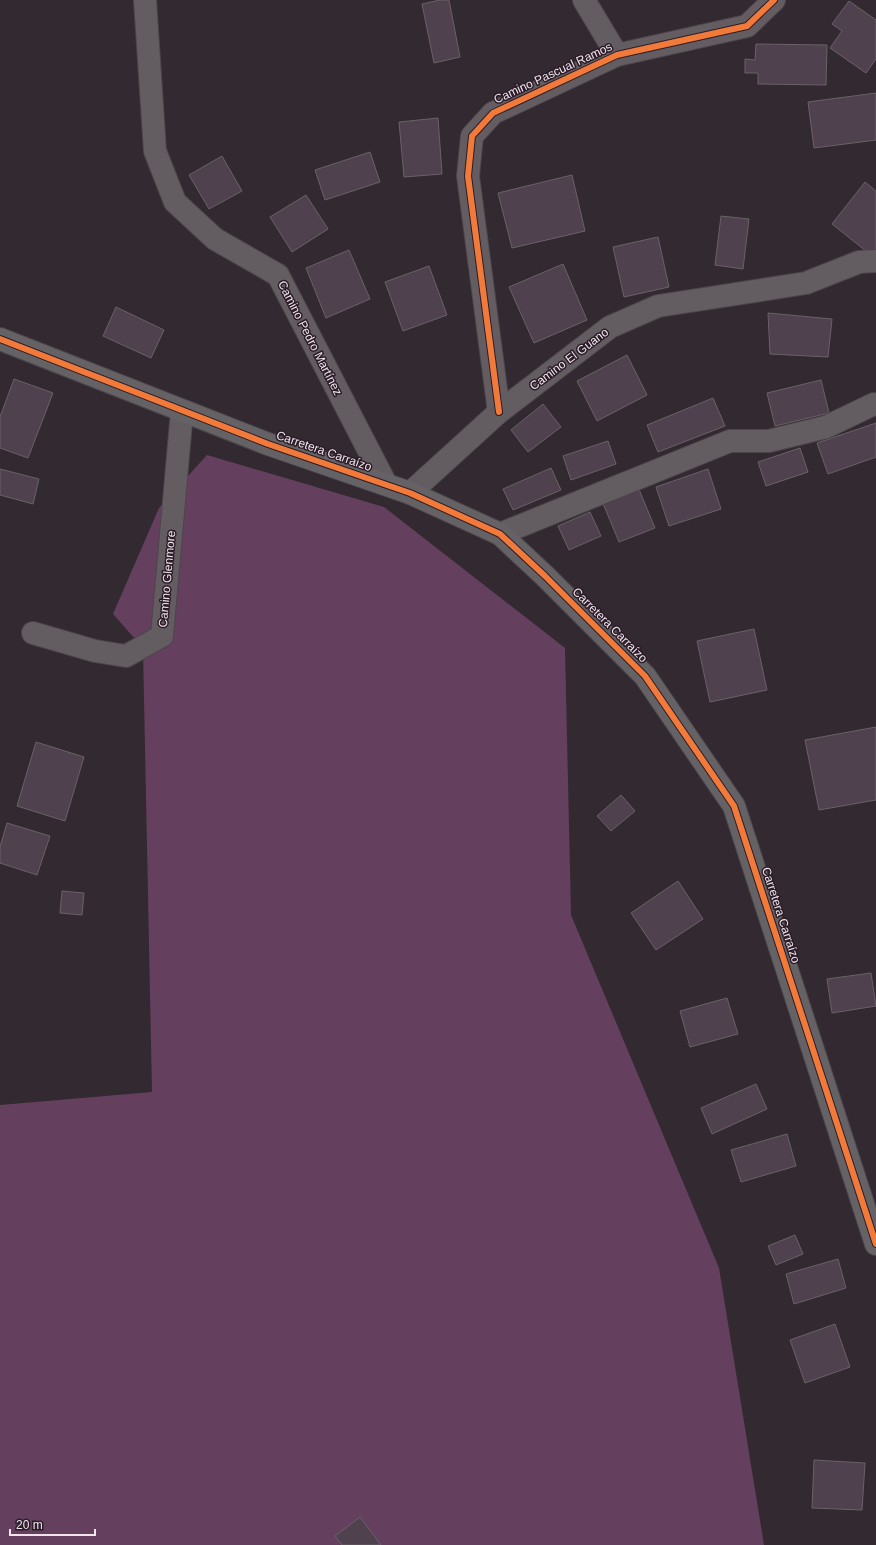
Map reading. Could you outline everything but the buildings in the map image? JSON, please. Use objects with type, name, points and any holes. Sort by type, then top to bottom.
[{"type":"street","name":"Camino Pedro Martínez","points":[[145,0],[155,151],[175,202],[215,239],[278,275],[386,484]]},
{"type":"street","points":[[584,0],[617,55]]},
{"type":"street","name":"Camino Pascual Ramos","points":[[499,412],[468,176],[472,136],[493,113],[617,55],[747,26],[774,0]]},
{"type":"street","name":"Camino El Guano","points":[[410,493],[499,412],[610,327],[658,306],[806,283],[859,262],[876,261]]},
{"type":"street","name":"Carretera Carraízo","points":[[0,339],[268,444],[410,493],[500,534],[545,576],[645,676],[734,806],[876,1244]]},
{"type":"street","points":[[500,534],[730,441],[769,441],[826,428],[874,404]]},
{"type":"street","name":"Camino Glenmore","points":[[33,633],[95,651],[126,656],[162,636],[182,411]]},
{"type":"shaded area","points":[[207,455],[384,507],[565,648],[571,915],[719,1268],[764,1545],[0,1545],[0,1105],[152,1092],[143,648],[113,614],[159,508]]},
{"type":"cycle path","points":[[499,412],[468,176],[472,136],[493,113],[617,55],[747,26],[774,0]]},
{"type":"cycle path","points":[[0,339],[268,444],[410,493],[500,534],[545,576],[645,676],[734,806],[876,1244]]}]
